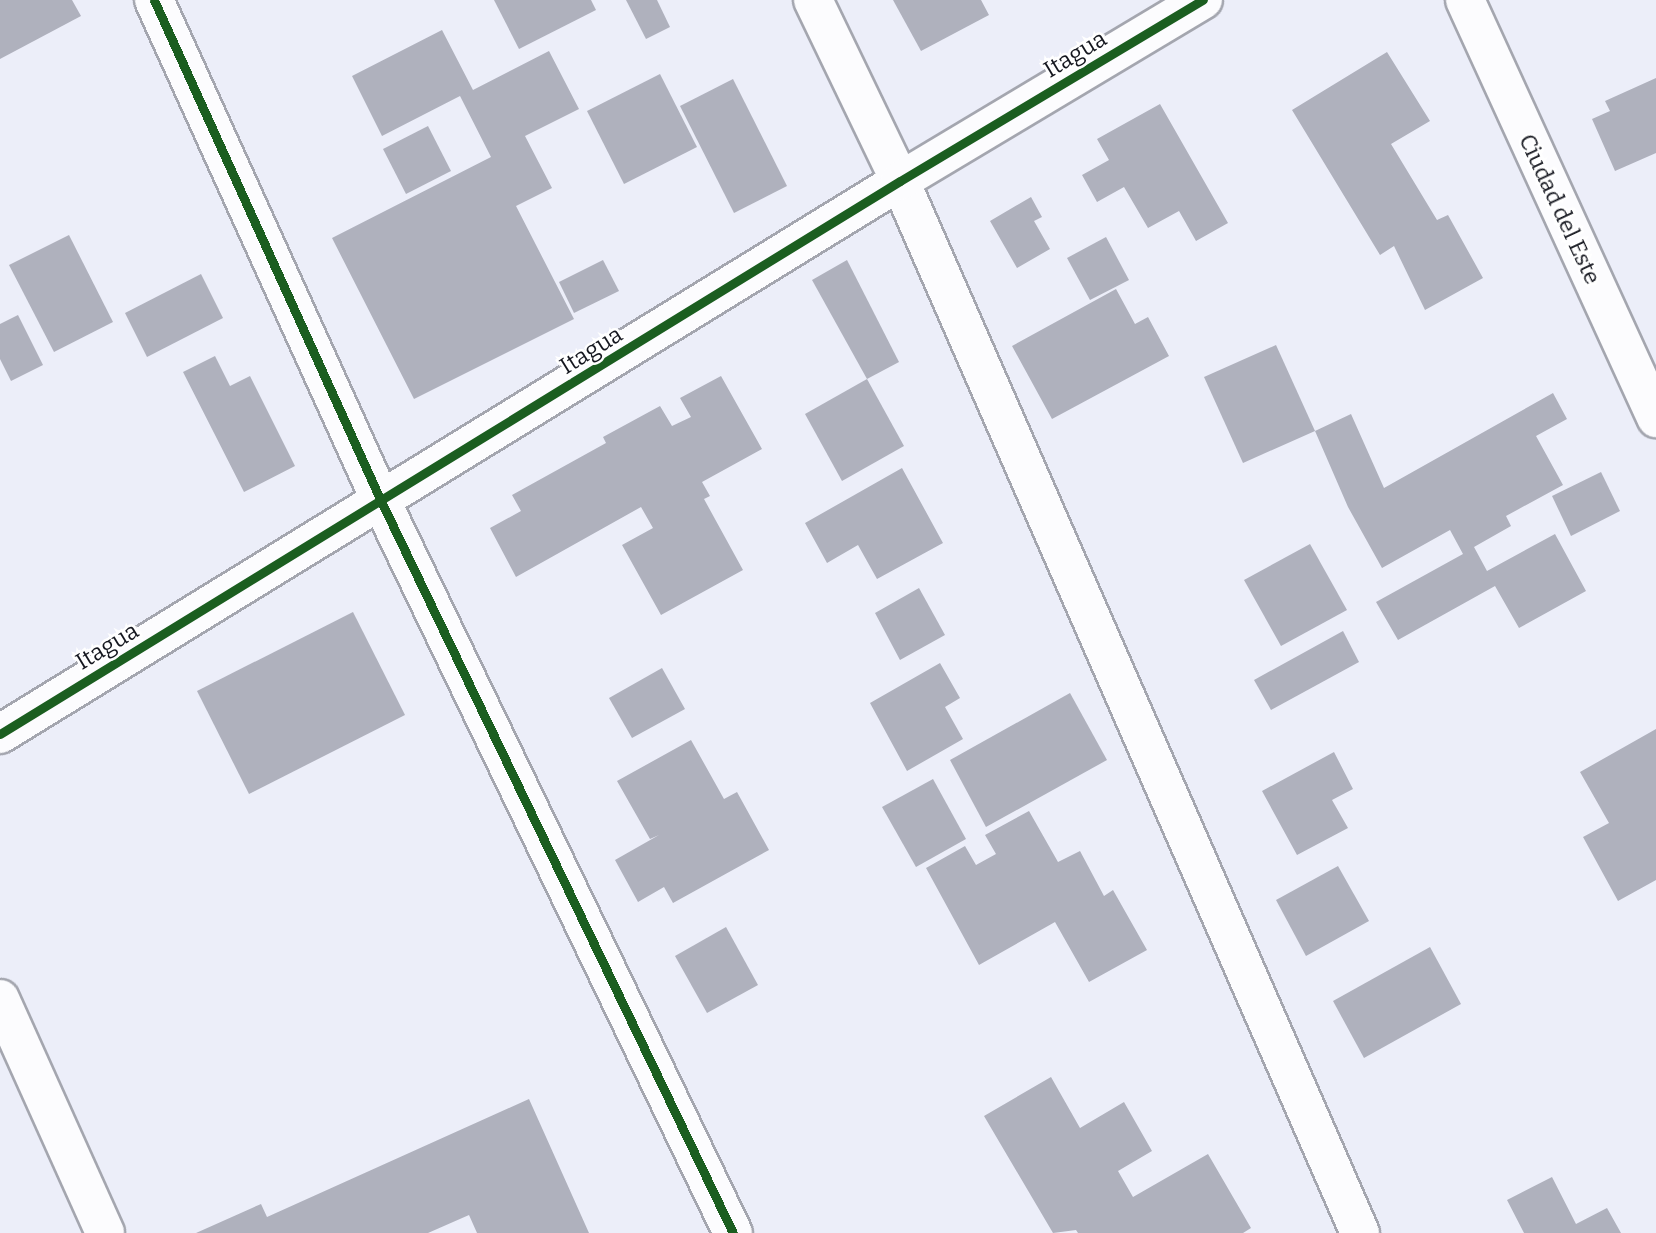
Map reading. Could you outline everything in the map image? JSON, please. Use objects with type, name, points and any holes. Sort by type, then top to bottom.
[{"type":"street","points":[[154,0],[381,502],[733,1233]]},
{"type":"street","points":[[813,0],[900,181],[1360,1233]]},
{"type":"street","name":"Itagua","points":[[0,734],[900,181],[1203,0]]},
{"type":"street","name":"Ciudad del Este","points":[[1465,0],[1656,418]]},
{"type":"street","points":[[0,999],[105,1233]]},
{"type":"building","points":[[0,0],[72,0],[81,16],[0,59]]},
{"type":"building","points":[[494,0],[591,0],[596,10],[519,49]]},
{"type":"building","points":[[626,0],[657,0],[670,27],[646,39]]},
{"type":"building","points":[[893,0],[981,0],[989,15],[921,51]]},
{"type":"building","points":[[442,30],[473,90],[549,51],[579,109],[525,136],[552,188],[516,206],[574,319],[414,399],[332,238],[491,157],[460,96],[382,136],[352,76]]},
{"type":"building","points":[[1387,52],[1430,121],[1391,144],[1437,220],[1448,215],[1483,278],[1425,310],[1394,246],[1380,255],[1292,110]]},
{"type":"building","points":[[660,74],[697,147],[624,184],[587,111]]},
{"type":"building","points":[[1656,78],[1656,153],[1615,171],[1592,119],[1610,111],[1605,101]]},
{"type":"building","points":[[733,79],[787,186],[734,213],[680,106]]},
{"type":"building","points":[[1160,104],[1228,223],[1196,241],[1179,211],[1148,228],[1124,187],[1097,202],[1082,175],[1109,160],[1097,139]]},
{"type":"building","points":[[428,126],[451,171],[406,194],[383,149]]},
{"type":"building","points":[[1031,197],[1042,217],[1034,221],[1050,249],[1017,268],[990,221]]},
{"type":"building","points":[[69,235],[113,322],[54,352],[9,265]]},
{"type":"building","points":[[1106,237],[1129,280],[1090,300],[1067,258]]},
{"type":"building","points":[[603,260],[619,291],[574,313],[559,282]]},
{"type":"building","points":[[847,260],[899,362],[867,379],[812,280]]},
{"type":"building","points":[[201,274],[223,318],[147,357],[125,313]]},
{"type":"building","points":[[1116,289],[1135,324],[1148,317],[1169,356],[1052,419],[1012,346]]},
{"type":"building","points":[[18,315],[43,365],[11,381],[0,359],[0,324]]},
{"type":"building","points":[[1276,345],[1315,431],[1243,463],[1204,377]]},
{"type":"building","points":[[215,356],[230,386],[250,376],[295,466],[244,492],[183,372]]},
{"type":"building","points":[[721,376],[762,449],[702,482],[710,496],[704,499],[743,570],[661,615],[622,545],[653,528],[641,507],[516,577],[490,528],[521,511],[512,495],[606,443],[603,437],[660,406],[672,426],[691,417],[680,398]]},
{"type":"building","points":[[867,379],[904,446],[842,481],[805,414]]},
{"type":"building","points":[[1553,393],[1567,419],[1536,436],[1563,485],[1506,516],[1511,526],[1474,547],[1487,571],[1555,534],[1586,591],[1519,628],[1495,586],[1398,640],[1376,602],[1463,554],[1450,530],[1382,568],[1348,507],[1315,431],[1351,414],[1384,488]]},
{"type":"building","points":[[902,468],[943,543],[877,579],[858,545],[827,563],[805,523]]},
{"type":"building","points":[[1601,472],[1620,511],[1571,536],[1552,496]]},
{"type":"building","points":[[1310,544],[1347,610],[1281,646],[1244,580]]},
{"type":"building","points":[[919,588],[945,635],[900,660],[875,613]]},
{"type":"building","points":[[353,612],[405,715],[249,794],[197,691]]},
{"type":"building","points":[[1343,631],[1359,662],[1271,710],[1254,680]]},
{"type":"building","points":[[940,663],[960,698],[945,707],[963,739],[907,771],[870,703]]},
{"type":"building","points":[[662,668],[685,709],[632,738],[609,698]]},
{"type":"building","points":[[1070,693],[1107,760],[986,827],[950,760]]},
{"type":"building","points":[[1656,729],[1656,880],[1618,901],[1583,837],[1609,823],[1580,772]]},
{"type":"building","points":[[691,740],[724,799],[737,792],[769,850],[673,903],[664,887],[638,902],[615,860],[659,835],[650,839],[617,781]]},
{"type":"building","points":[[1334,752],[1353,789],[1332,800],[1348,828],[1297,855],[1262,791]]},
{"type":"building","points":[[933,779],[966,839],[916,867],[882,807]]},
{"type":"building","points":[[1029,811],[1058,862],[1080,851],[1104,896],[1113,890],[1147,950],[1089,982],[1055,922],[979,965],[926,868],[965,846],[976,865],[996,854],[985,835]]},
{"type":"building","points":[[1338,866],[1369,921],[1306,956],[1276,900]]},
{"type":"building","points":[[726,927],[758,985],[707,1013],[675,956]]},
{"type":"building","points":[[1430,947],[1461,1004],[1364,1058],[1333,1001]]},
{"type":"building","points":[[1051,1077],[1080,1128],[1124,1102],[1152,1151],[1118,1171],[1133,1197],[1208,1154],[1251,1228],[1243,1233],[1078,1233],[1076,1230],[1053,1233],[984,1116]]},
{"type":"building","points":[[529,1099],[589,1233],[477,1233],[469,1215],[428,1233],[196,1233],[261,1204],[267,1217]]},
{"type":"building","points":[[1552,1177],[1576,1224],[1607,1208],[1621,1233],[1524,1233],[1507,1200]]},
{"type":"cycle path","points":[[154,0],[381,501],[733,1233]]},
{"type":"cycle path","points":[[0,734],[900,181],[1203,0]]}]
